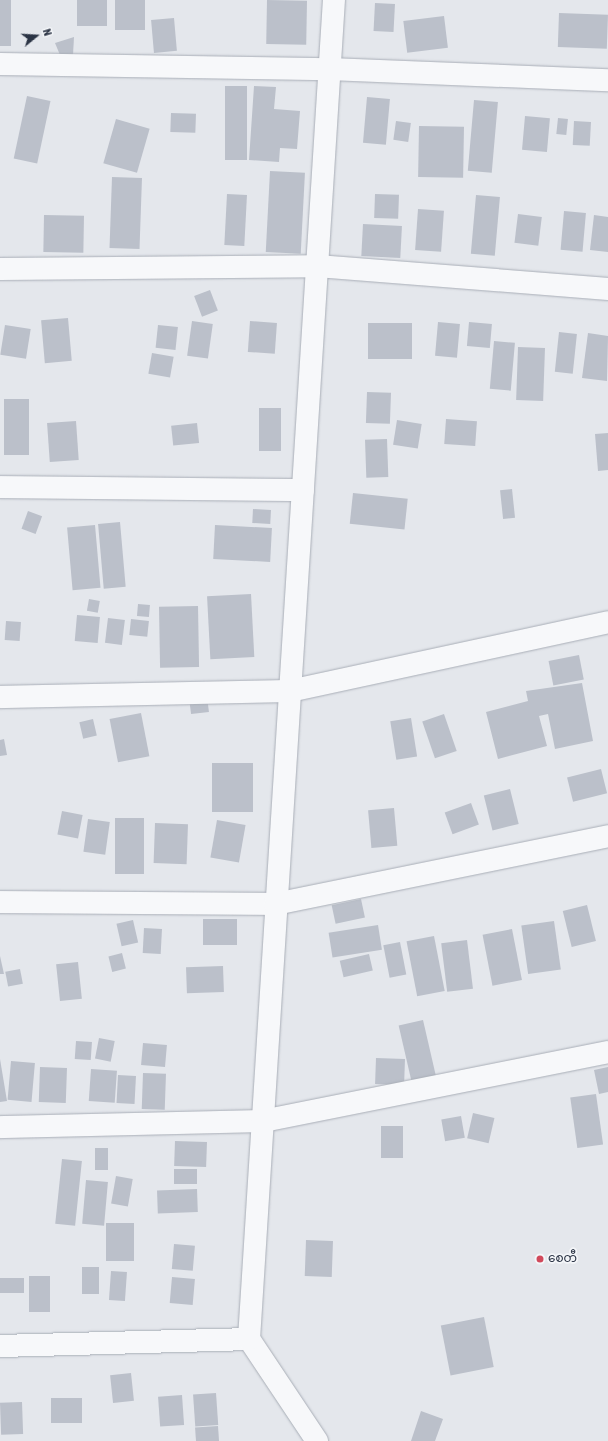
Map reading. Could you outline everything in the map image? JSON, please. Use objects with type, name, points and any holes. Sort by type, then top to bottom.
[{"type":"street","points":[[317,1441],[250,1339],[275,904],[334,0]]},
{"type":"street","points":[[0,64],[329,69],[608,80]]},
{"type":"street","points":[[0,269],[317,266],[608,289]]},
{"type":"street","points":[[0,487],[303,490]]},
{"type":"street","points":[[0,697],[290,691],[608,622]]},
{"type":"street","points":[[0,902],[275,904],[608,836]]},
{"type":"street","points":[[0,1127],[263,1121],[608,1052]]},
{"type":"street","points":[[0,1346],[250,1339]]},
{"type":"building","points":[[0,0],[11,0],[11,46],[0,46]]},
{"type":"building","points":[[77,0],[107,0],[107,26],[77,26]]},
{"type":"building","points":[[115,0],[145,0],[145,30],[115,30]]},
{"type":"building","points":[[267,0],[307,1],[306,45],[266,44]]},
{"type":"building","points":[[375,3],[395,4],[394,32],[374,31]]},
{"type":"building","points":[[559,13],[608,15],[607,49],[558,47]]},
{"type":"building","points":[[444,16],[448,48],[407,53],[403,21]]},
{"type":"building","points":[[174,18],[177,51],[154,53],[151,20]]},
{"type":"building","points":[[74,37],[73,55],[60,55],[55,43]]},
{"type":"building","points":[[225,86],[247,86],[247,160],[225,160]]},
{"type":"building","points":[[254,86],[276,87],[274,109],[300,111],[297,149],[280,148],[279,162],[249,160]]},
{"type":"building","points":[[27,96],[50,101],[37,164],[14,159]]},
{"type":"building","points":[[367,97],[390,99],[386,145],[363,143]]},
{"type":"building","points":[[474,100],[498,102],[492,173],[468,171]]},
{"type":"building","points":[[171,113],[196,114],[195,133],[170,132]]},
{"type":"building","points":[[525,116],[550,118],[547,152],[522,150]]},
{"type":"building","points":[[558,118],[568,119],[566,135],[556,134]]},
{"type":"building","points":[[116,119],[150,129],[137,173],[103,163]]},
{"type":"building","points":[[396,121],[411,123],[408,142],[393,140]]},
{"type":"building","points":[[574,121],[591,122],[590,146],[573,145]]},
{"type":"building","points":[[419,126],[464,127],[463,178],[418,177]]},
{"type":"building","points":[[270,171],[305,173],[301,254],[266,252]]},
{"type":"building","points":[[112,177],[142,178],[140,249],[110,248]]},
{"type":"building","points":[[227,194],[247,195],[244,246],[224,245]]},
{"type":"building","points":[[375,194],[399,195],[398,219],[374,218]]},
{"type":"building","points":[[476,195],[500,197],[495,256],[471,254]]},
{"type":"building","points":[[418,209],[444,211],[441,252],[415,250]]},
{"type":"building","points":[[564,211],[586,213],[583,252],[561,250]]},
{"type":"building","points":[[518,214],[542,217],[538,246],[514,243]]},
{"type":"building","points":[[44,215],[84,216],[83,253],[43,252]]},
{"type":"building","points":[[594,215],[608,217],[608,252],[590,250]]},
{"type":"building","points":[[363,224],[402,226],[400,258],[361,256]]},
{"type":"building","points":[[210,290],[218,311],[202,317],[194,296]]},
{"type":"building","points":[[68,318],[72,361],[45,363],[41,320]]},
{"type":"building","points":[[192,321],[213,324],[208,359],[187,356]]},
{"type":"building","points":[[250,321],[277,323],[275,354],[248,352]]},
{"type":"building","points":[[438,322],[460,324],[457,358],[435,356]]},
{"type":"building","points":[[469,322],[492,324],[490,348],[467,346]]},
{"type":"building","points":[[368,323],[412,323],[412,359],[368,359]]},
{"type":"building","points":[[5,325],[31,329],[26,359],[0,355]]},
{"type":"building","points":[[158,325],[178,327],[175,350],[156,348]]},
{"type":"building","points":[[559,332],[577,334],[573,374],[555,372]]},
{"type":"building","points":[[588,333],[608,336],[607,381],[582,378]]},
{"type":"building","points":[[494,341],[515,343],[511,391],[490,389]]},
{"type":"building","points":[[518,347],[545,348],[543,401],[516,400]]},
{"type":"building","points":[[152,353],[174,357],[170,378],[148,374]]},
{"type":"building","points":[[367,392],[391,393],[390,424],[366,423]]},
{"type":"building","points":[[4,399],[29,399],[29,455],[4,455]]},
{"type":"building","points":[[259,408],[281,408],[281,451],[259,451]]},
{"type":"building","points":[[446,419],[477,421],[475,446],[444,444]]},
{"type":"building","points":[[397,420],[422,424],[418,449],[393,445]]},
{"type":"building","points":[[76,421],[79,460],[50,462],[47,423]]},
{"type":"building","points":[[197,423],[199,443],[173,446],[171,426]]},
{"type":"building","points":[[608,433],[608,470],[598,471],[595,434]]},
{"type":"building","points":[[387,439],[388,477],[366,478],[365,440]]},
{"type":"building","points":[[512,489],[515,518],[503,519],[500,490]]},
{"type":"building","points":[[353,493],[408,499],[404,530],[350,524]]},
{"type":"building","points":[[253,509],[271,510],[270,524],[252,523]]},
{"type":"building","points":[[28,511],[42,516],[36,534],[22,529]]},
{"type":"building","points":[[120,522],[126,587],[104,589],[98,524]]},
{"type":"building","points":[[95,525],[100,588],[73,590],[67,527]]},
{"type":"building","points":[[215,525],[272,528],[270,562],[213,559]]},
{"type":"building","points":[[251,594],[254,657],[210,659],[207,596]]},
{"type":"building","points":[[89,599],[100,601],[98,613],[87,611]]},
{"type":"building","points":[[138,604],[150,605],[149,617],[137,616]]},
{"type":"building","points":[[198,606],[199,667],[160,668],[159,607]]},
{"type":"building","points":[[77,615],[100,617],[98,643],[75,641]]},
{"type":"building","points":[[108,618],[125,620],[122,645],[105,643]]},
{"type":"building","points":[[131,619],[149,621],[147,637],[129,635]]},
{"type":"building","points":[[6,621],[21,622],[20,641],[5,640]]},
{"type":"building","points":[[579,655],[584,680],[553,685],[549,661]]},
{"type":"building","points":[[582,683],[593,741],[555,749],[548,714],[539,716],[547,746],[498,759],[486,712],[528,701],[526,691]]},
{"type":"building","points":[[207,696],[209,712],[191,714],[189,698]]},
{"type":"building","points":[[141,713],[149,756],[118,762],[110,719]]},
{"type":"building","points":[[444,714],[457,751],[435,758],[422,721]]},
{"type":"building","points":[[411,718],[417,757],[396,760],[390,721]]},
{"type":"building","points":[[93,719],[97,736],[83,739],[79,722]]},
{"type":"building","points":[[4,739],[7,755],[0,756],[0,740]]},
{"type":"building","points":[[212,763],[253,763],[253,812],[212,812]]},
{"type":"building","points":[[601,769],[607,793],[573,802],[567,777]]},
{"type":"building","points":[[510,789],[519,824],[493,830],[484,796]]},
{"type":"building","points":[[471,803],[479,825],[453,834],[445,813]]},
{"type":"building","points":[[394,808],[397,846],[371,848],[368,810]]},
{"type":"building","points":[[62,811],[83,815],[78,839],[57,835]]},
{"type":"building","points":[[115,818],[144,818],[144,874],[115,874]]},
{"type":"building","points":[[88,819],[110,822],[105,855],[83,852]]},
{"type":"building","points":[[217,820],[246,825],[239,862],[210,857]]},
{"type":"building","points":[[155,823],[188,824],[187,864],[154,863]]},
{"type":"building","points":[[361,899],[365,918],[336,924],[332,905]]},
{"type":"building","points":[[587,905],[596,941],[572,947],[563,911]]},
{"type":"building","points":[[203,919],[237,919],[237,945],[203,945]]},
{"type":"building","points":[[133,920],[138,942],[122,946],[116,924]]},
{"type":"building","points":[[554,921],[561,970],[528,974],[521,926]]},
{"type":"building","points":[[378,925],[382,950],[333,958],[329,933]]},
{"type":"building","points":[[144,928],[162,929],[161,954],[143,953]]},
{"type":"building","points":[[512,929],[522,980],[492,986],[483,935]]},
{"type":"building","points":[[434,936],[445,991],[417,996],[407,941]]},
{"type":"building","points":[[467,940],[473,989],[447,992],[441,943]]},
{"type":"building","points":[[400,942],[406,974],[390,978],[383,945]]},
{"type":"building","points":[[122,953],[126,969],[112,972],[108,956]]},
{"type":"building","points":[[369,954],[373,971],[344,977],[340,961]]},
{"type":"building","points":[[0,956],[4,974],[0,974]]},
{"type":"building","points":[[78,962],[82,999],[60,1001],[56,964]]},
{"type":"building","points":[[223,966],[224,992],[187,993],[186,967]]},
{"type":"building","points":[[20,969],[23,984],[8,987],[5,972]]},
{"type":"building","points":[[423,1020],[437,1079],[412,1085],[399,1026]]},
{"type":"building","points":[[99,1038],[115,1041],[111,1062],[95,1059]]},
{"type":"building","points":[[76,1041],[92,1042],[91,1060],[75,1059]]},
{"type":"building","points":[[143,1043],[167,1045],[165,1067],[141,1065]]},
{"type":"building","points":[[376,1058],[405,1059],[404,1085],[375,1084]]},
{"type":"building","points":[[0,1059],[7,1101],[0,1102]]},
{"type":"building","points":[[11,1061],[35,1063],[32,1102],[8,1100]]},
{"type":"building","points":[[40,1067],[67,1068],[66,1103],[39,1102]]},
{"type":"building","points":[[608,1067],[608,1092],[599,1094],[594,1070]]},
{"type":"building","points":[[91,1069],[117,1071],[115,1103],[89,1101]]},
{"type":"building","points":[[143,1073],[166,1074],[165,1110],[142,1109]]},
{"type":"building","points":[[118,1075],[136,1076],[135,1104],[117,1103]]},
{"type":"building","points":[[596,1094],[603,1145],[577,1148],[570,1098]]},
{"type":"building","points":[[473,1113],[494,1118],[489,1143],[467,1138]]},
{"type":"building","points":[[461,1116],[465,1138],[445,1141],[441,1119]]},
{"type":"building","points":[[381,1126],[403,1126],[403,1158],[381,1158]]},
{"type":"building","points":[[175,1141],[207,1142],[206,1167],[174,1166]]},
{"type":"building","points":[[95,1148],[108,1148],[108,1170],[95,1170]]},
{"type":"building","points":[[62,1159],[82,1161],[75,1226],[55,1224]]},
{"type":"building","points":[[174,1169],[197,1169],[197,1184],[174,1184]]},
{"type":"building","points":[[116,1176],[133,1179],[128,1207],[111,1204]]},
{"type":"building","points":[[86,1180],[108,1182],[104,1226],[82,1224]]},
{"type":"building","points":[[197,1189],[198,1212],[158,1213],[157,1190]]},
{"type":"building","points":[[106,1223],[134,1223],[134,1261],[106,1261]]},
{"type":"building","points":[[306,1240],[333,1241],[332,1277],[305,1276]]},
{"type":"building","points":[[174,1244],[195,1246],[193,1271],[172,1269]]},
{"type":"building","points":[[82,1267],[99,1267],[99,1294],[82,1294]]},
{"type":"building","points":[[111,1271],[127,1272],[125,1301],[109,1300]]},
{"type":"building","points":[[29,1276],[50,1276],[50,1312],[29,1312]]},
{"type":"building","points":[[172,1277],[195,1279],[193,1305],[170,1303]]},
{"type":"building","points":[[0,1278],[24,1278],[24,1293],[0,1293]]},
{"type":"building","points":[[484,1317],[494,1367],[451,1375],[441,1325]]},
{"type":"building","points":[[131,1373],[134,1401],[113,1403],[110,1375]]},
{"type":"building","points":[[216,1393],[218,1425],[195,1427],[193,1395]]},
{"type":"building","points":[[182,1395],[184,1425],[160,1427],[158,1397]]},
{"type":"building","points":[[51,1398],[82,1398],[82,1423],[51,1423]]},
{"type":"building","points":[[22,1402],[23,1434],[1,1435],[0,1403]]},
{"type":"building","points":[[421,1411],[443,1419],[435,1441],[411,1441]]},
{"type":"building","points":[[218,1426],[219,1441],[196,1441],[195,1428]]},
{"type":"place","name":"စေတီ","points":[[540,1259]]}]
